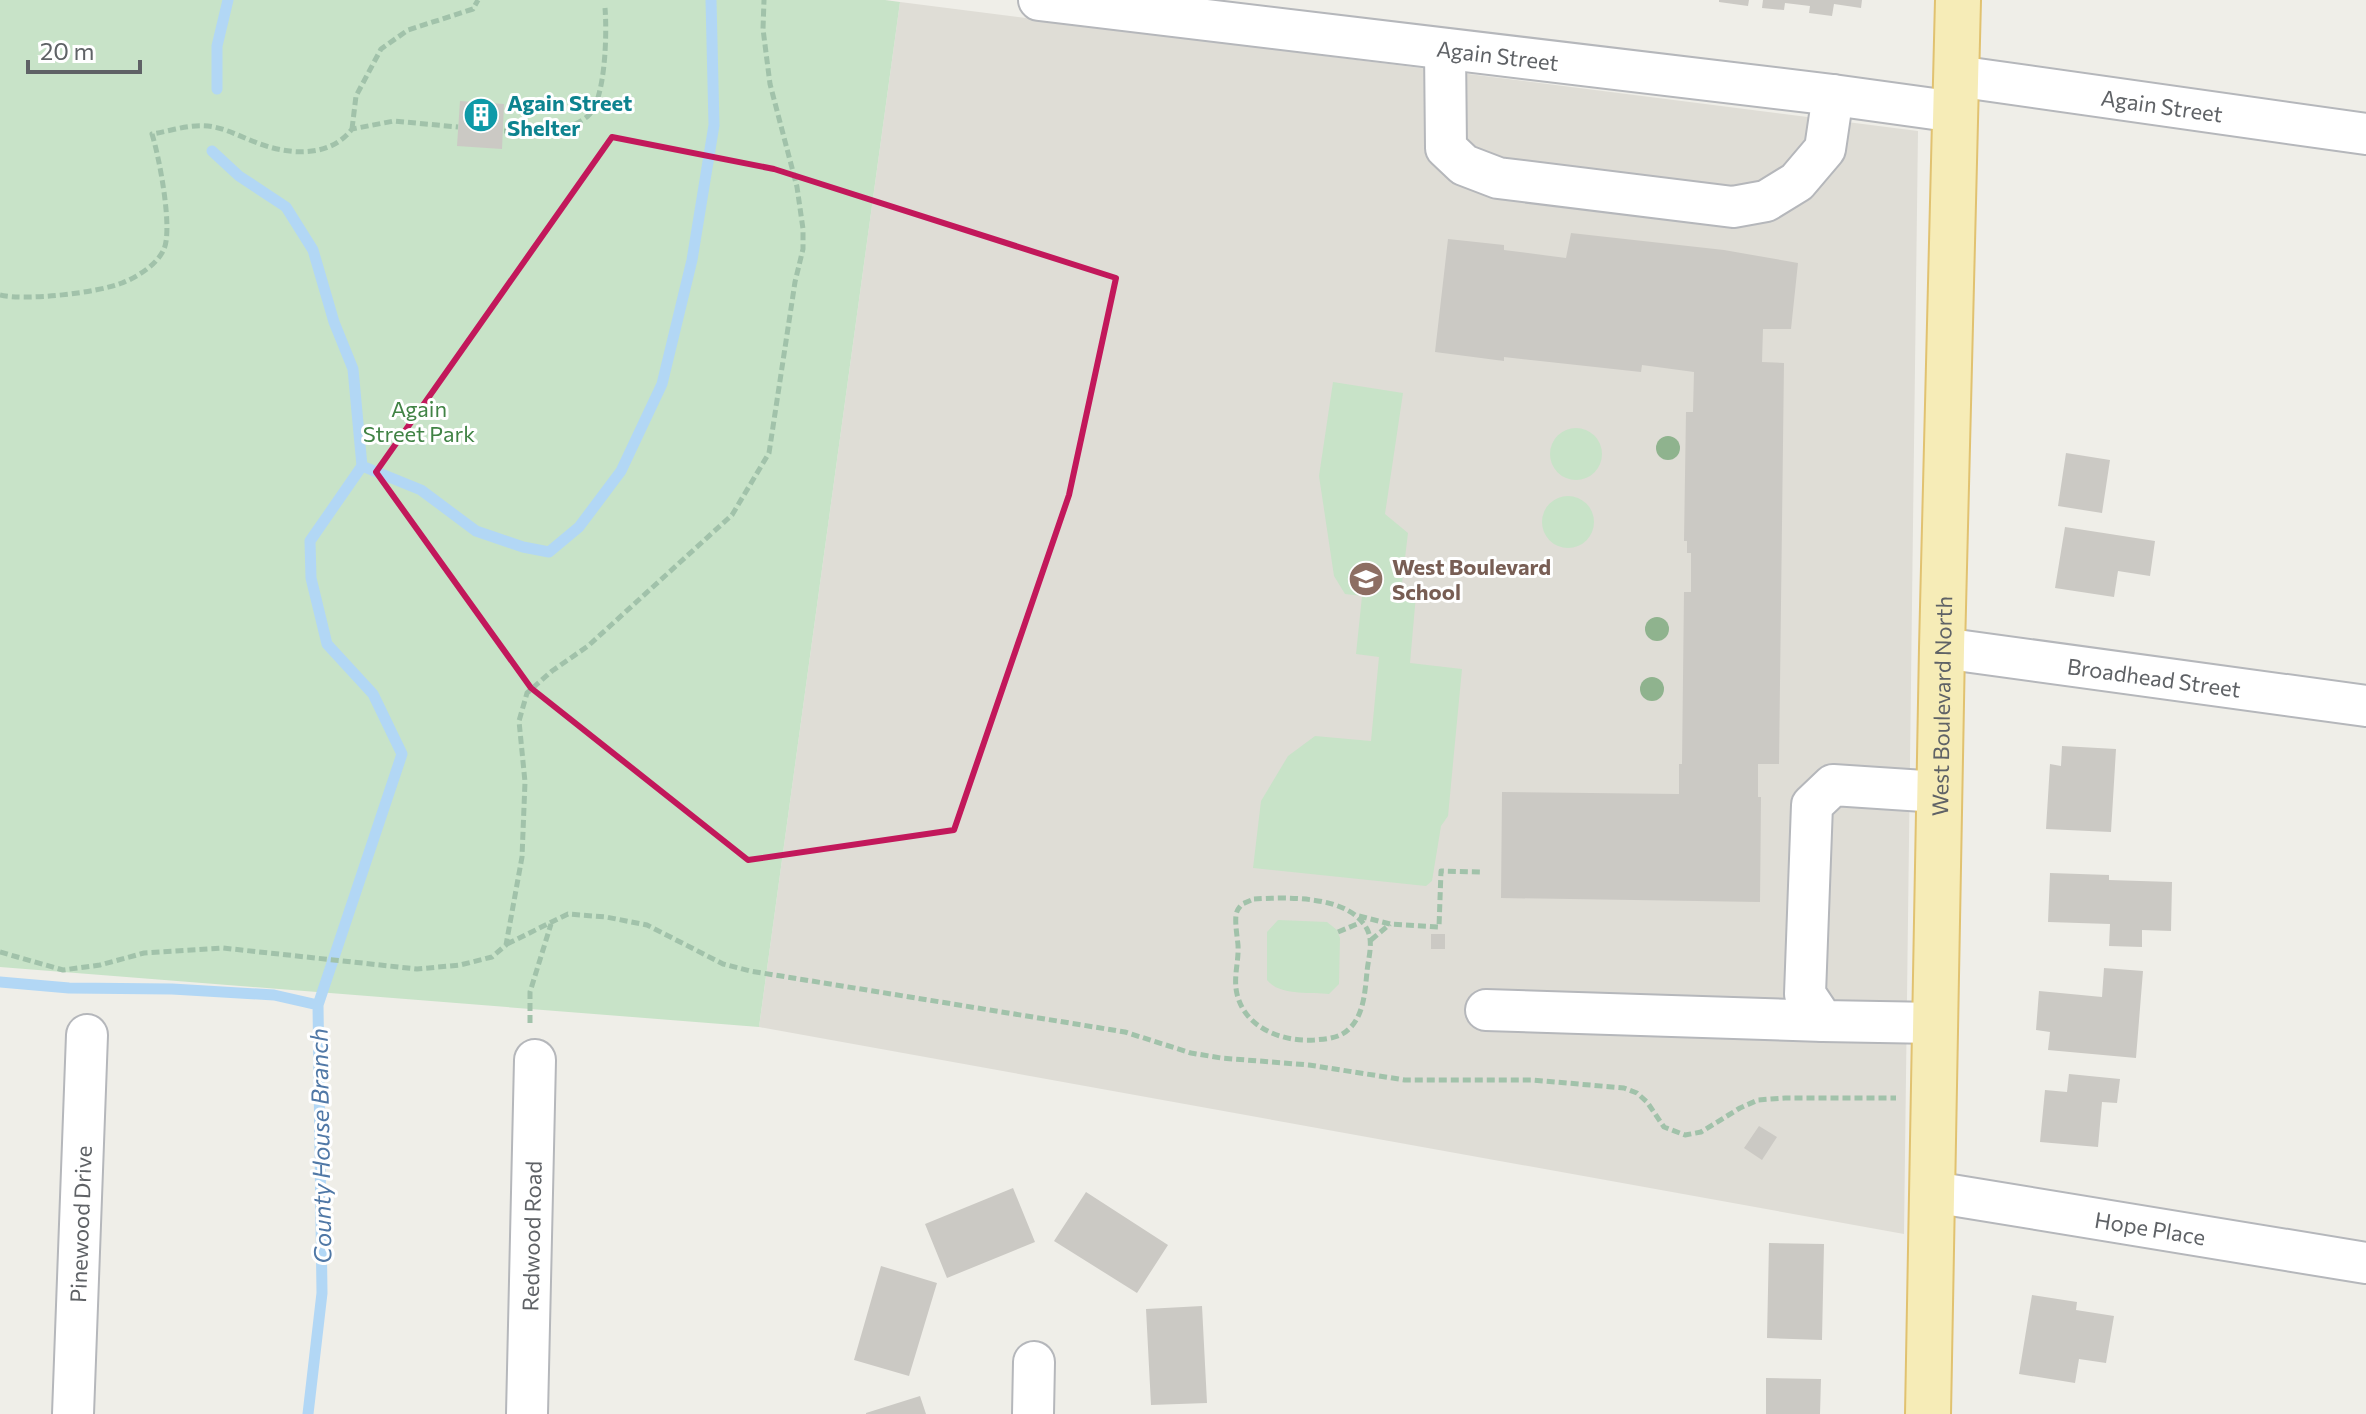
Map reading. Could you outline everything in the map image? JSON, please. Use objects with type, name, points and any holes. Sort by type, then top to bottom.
[{"type":"main road","name":"West Boulevard North","points":[[1928,1414],[1958,0]]},
{"type":"street","name":"Again Street","points":[[1039,0],[1833,95],[1956,94],[2366,134]]},
{"type":"street","points":[[1445,49],[1446,148],[1464,165],[1498,178],[1733,207],[1766,201],[1797,182],[1825,149],[1833,95]]},
{"type":"street","name":"Broadhead Street","points":[[1942,648],[2366,706]]},
{"type":"street","points":[[1823,1021],[1805,994],[1812,805],[1833,785],[1939,792]]},
{"type":"street","points":[[1486,1010],[1936,1023]]},
{"type":"street","name":"Pinewood Drive","points":[[73,1414],[87,1035]]},
{"type":"street","name":"Redwood Road","points":[[527,1414],[535,1060]]},
{"type":"street","name":"Hope Place","points":[[1933,1192],[2366,1263]]},
{"type":"street","points":[[1033,1414],[1034,1362]]},
{"type":"path","points":[[352,129],[356,96],[381,49],[408,30],[473,9],[478,0]]},
{"type":"path","points":[[506,945],[522,857],[525,782],[519,721],[527,693],[588,646],[732,515],[769,453],[795,282],[803,249],[803,229],[797,187],[770,84],[763,29],[764,0]]},
{"type":"path","points":[[504,131],[541,132],[566,128],[590,115],[600,91],[605,56],[605,8]]},
{"type":"path","points":[[0,295],[15,299],[121,284],[150,267],[164,250],[167,235],[159,156],[152,134],[206,126],[234,132],[279,150],[304,152],[327,148],[352,129],[394,121],[458,127]]},
{"type":"path","points":[[1354,914],[1368,929],[1370,940],[1364,1000],[1353,1023],[1343,1034],[1334,1038],[1306,1040],[1283,1037],[1251,1021],[1240,1006],[1234,981],[1238,947],[1236,915],[1242,904],[1254,899],[1293,899],[1334,904],[1354,914],[1390,924],[1439,927],[1441,871],[1480,872]]},
{"type":"path","points":[[0,952],[63,970],[100,965],[144,953],[223,948],[417,969],[460,965],[492,957],[506,945],[568,914],[647,925],[723,964],[750,971],[1125,1032],[1191,1053],[1221,1058],[1309,1065],[1405,1080],[1532,1080],[1624,1088],[1637,1093],[1647,1102],[1664,1127],[1685,1135],[1701,1132],[1758,1100],[1896,1098]]},
{"type":"path","points":[[1338,932],[1362,922]]},
{"type":"path","points":[[535,1060],[530,992],[551,923]]},
{"type":"path","points":[[1370,940],[1390,924]]},
{"type":"highlighted area","points":[[612,137],[774,169],[1116,278],[1069,495],[954,830],[748,860],[531,688],[376,472]]},
{"type":"shaded area","name":"West Boulevard School","points":[[900,2],[1918,131],[1904,1234],[759,1027]]},
{"type":"green space","name":"Again Street Park","points":[[0,0],[900,2],[759,1027],[0,967]]},
{"type":"green space","points":[[1333,382],[1403,393],[1385,514],[1408,533],[1402,583],[1416,595],[1410,663],[1462,669],[1448,816],[1441,826],[1432,881],[1426,886],[1253,868],[1261,801],[1288,756],[1315,736],[1371,741],[1379,657],[1356,654],[1362,596],[1345,594],[1334,576],[1319,476]]},
{"type":"green space","points":[[1576,428],[1594,436],[1602,454],[1594,472],[1576,480],[1558,472],[1550,454],[1558,436]]},
{"type":"green space","points":[[1568,496],[1586,504],[1594,522],[1586,540],[1568,548],[1550,540],[1542,522],[1550,504]]},
{"type":"green space","points":[[1278,920],[1327,922],[1337,930],[1340,938],[1339,984],[1329,994],[1287,991],[1267,980],[1267,932]]},
{"type":"building","points":[[1719,0],[1749,0],[1748,6]]},
{"type":"building","points":[[1763,0],[1862,0],[1861,8],[1834,4],[1832,16],[1809,13],[1810,6],[1785,3],[1784,10],[1762,8]]},
{"type":"building","name":"Again Street Shelter","points":[[460,101],[504,104],[502,149],[457,146]]},
{"type":"building","points":[[1571,233],[1724,250],[1798,263],[1791,329],[1763,329],[1762,362],[1784,363],[1779,764],[1758,764],[1758,797],[1761,797],[1760,902],[1501,898],[1502,792],[1679,794],[1684,592],[1691,592],[1691,553],[1687,553],[1687,541],[1684,541],[1686,412],[1693,412],[1694,372],[1642,365],[1641,372],[1435,352],[1448,239],[1504,245],[1504,250],[1566,258]]},
{"type":"building","points":[[2066,453],[2110,460],[2102,513],[2058,506]]},
{"type":"building","points":[[2065,527],[2155,541],[2150,576],[2118,571],[2114,597],[2055,588]]},
{"type":"building","points":[[2062,746],[2116,749],[2111,832],[2046,829],[2050,764],[2061,766]]},
{"type":"building","points":[[2050,873],[2109,875],[2109,880],[2172,882],[2171,931],[2142,930],[2142,947],[2109,946],[2110,924],[2048,922]]},
{"type":"building","points":[[1431,934],[1445,934],[1445,949],[1431,949]]},
{"type":"building","points":[[2104,968],[2143,971],[2136,1058],[2048,1050],[2050,1032],[2036,1030],[2039,991],[2102,997]]},
{"type":"building","points":[[2069,1074],[2120,1079],[2117,1103],[2102,1102],[2098,1147],[2040,1142],[2045,1090],[2067,1092]]},
{"type":"building","points":[[1759,1126],[1777,1137],[1762,1160],[1744,1148]]},
{"type":"building","points":[[1013,1188],[1035,1242],[947,1278],[925,1224]]},
{"type":"building","points":[[1086,1192],[1168,1245],[1137,1293],[1054,1241]]},
{"type":"building","points":[[1769,1243],[1824,1244],[1822,1340],[1767,1338]]},
{"type":"building","points":[[881,1266],[937,1283],[909,1376],[854,1360]]},
{"type":"building","points":[[2032,1295],[2077,1302],[2076,1310],[2114,1316],[2106,1363],[2079,1359],[2075,1383],[2019,1374]]},
{"type":"building","points":[[1202,1306],[1207,1403],[1151,1405],[1146,1309]]},
{"type":"building","points":[[1766,1378],[1821,1379],[1820,1414],[1766,1414]]},
{"type":"building","points":[[920,1396],[926,1414],[866,1414],[866,1413]]},
{"type":"waterway","points":[[217,89],[217,46],[228,0]]},
{"type":"waterway","points":[[362,466],[421,490],[476,531],[549,552],[579,527],[621,471],[662,384],[692,260],[714,125],[711,0]]},
{"type":"waterway","points":[[212,151],[239,176],[286,207],[313,250],[334,322],[353,369],[362,466],[310,541],[311,578],[327,644],[373,694],[402,754],[318,1005]]},
{"type":"waterway","name":"County House Branch","points":[[0,982],[69,988],[172,989],[274,995],[318,1005],[322,1293],[308,1414]]},
{"type":"place","name":"Again Street Shelter","points":[[481,115]]},
{"type":"place","name":"West Boulevard School","points":[[1366,579]]}]
